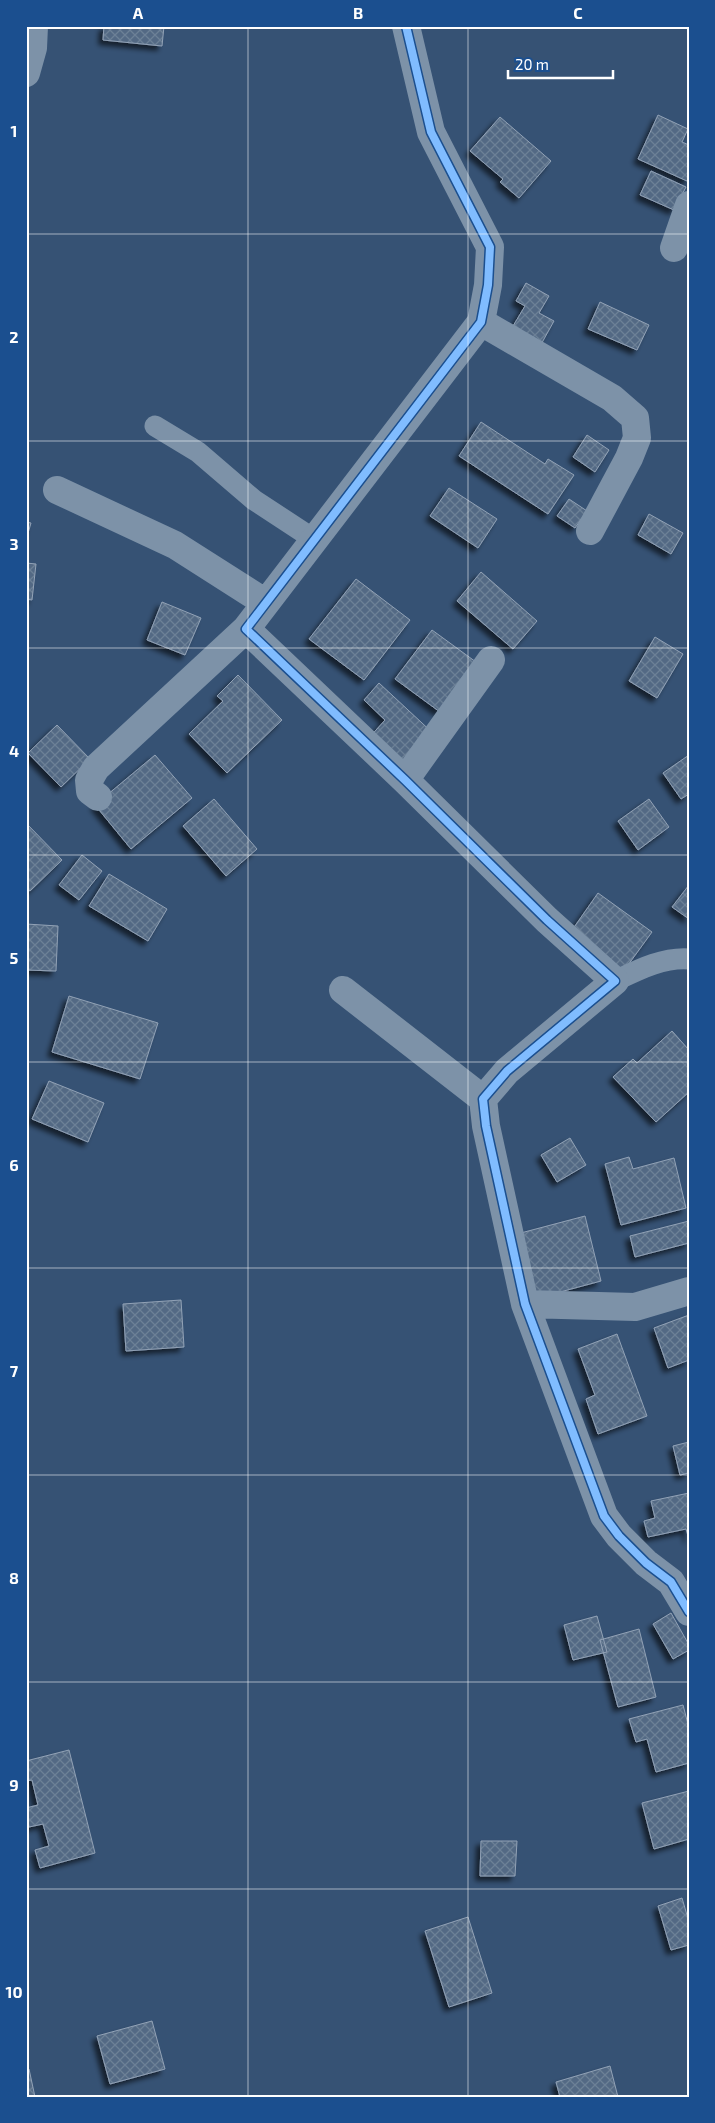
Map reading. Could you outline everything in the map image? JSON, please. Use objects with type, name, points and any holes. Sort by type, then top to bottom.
[{"type":"street","points":[[26,73],[33,48],[34,26]]},
{"type":"street","points":[[98,797],[90,791],[89,780],[96,768],[246,629],[481,322],[488,285],[490,247],[431,132],[406,26]]},
{"type":"street","points":[[674,248],[689,204]]},
{"type":"street","points":[[481,322],[612,398],[635,418],[637,438],[629,458],[590,531]]},
{"type":"street","points":[[57,490],[175,545],[266,603]]},
{"type":"street","points":[[246,629],[405,780],[547,920],[616,981],[507,1071],[483,1099]]},
{"type":"street","points":[[405,780],[491,660]]},
{"type":"street","points":[[342,990],[483,1099],[486,1126],[525,1304],[604,1516],[619,1536],[646,1563],[671,1582],[689,1612]]},
{"type":"street","points":[[525,1304],[635,1307],[689,1291]]},
{"type":"lane","points":[[155,426],[198,452],[254,500],[315,540]]},
{"type":"lane","points":[[616,981],[644,967],[677,958],[689,959]]},
{"type":"building","points":[[104,26],[164,26],[162,46],[103,40]]},
{"type":"building","points":[[658,115],[688,129],[682,142],[689,145],[689,177],[687,181],[638,159]]},
{"type":"building","points":[[500,117],[551,161],[519,198],[500,182],[503,179],[470,151]]},
{"type":"building","points":[[651,171],[686,187],[674,210],[640,195]]},
{"type":"building","points":[[526,283],[549,296],[539,313],[554,321],[539,348],[510,331],[525,306],[516,301]]},
{"type":"building","points":[[600,302],[649,325],[637,350],[588,329]]},
{"type":"building","points":[[481,422],[545,464],[548,459],[574,475],[548,514],[459,456]]},
{"type":"building","points":[[587,435],[609,450],[595,472],[573,457]]},
{"type":"building","points":[[449,488],[497,519],[478,548],[430,516]]},
{"type":"building","points":[[569,499],[587,511],[575,528],[557,516]]},
{"type":"building","points":[[649,514],[683,533],[671,554],[638,535]]},
{"type":"building","points":[[26,522],[31,523],[26,540]]},
{"type":"building","points":[[26,563],[36,564],[32,600],[26,599]]},
{"type":"building","points":[[481,572],[537,621],[513,649],[457,601]]},
{"type":"building","points":[[356,579],[410,620],[364,680],[309,639]]},
{"type":"building","points":[[162,602],[201,618],[185,655],[147,640]]},
{"type":"building","points":[[432,630],[476,662],[440,712],[395,679]]},
{"type":"building","points":[[655,637],[683,654],[657,698],[629,681]]},
{"type":"building","points":[[238,675],[282,720],[227,773],[189,734],[223,701],[217,696]]},
{"type":"building","points":[[379,683],[436,736],[403,771],[368,739],[385,720],[364,700]]},
{"type":"building","points":[[57,725],[90,759],[61,787],[28,753]]},
{"type":"building","points":[[155,755],[192,798],[131,849],[95,805]]},
{"type":"building","points":[[689,755],[689,794],[681,799],[663,773]]},
{"type":"building","points":[[214,799],[257,849],[226,876],[183,826]]},
{"type":"building","points":[[649,799],[669,827],[638,850],[618,821]]},
{"type":"building","points":[[26,823],[62,860],[30,891],[26,888]]},
{"type":"building","points":[[82,855],[102,871],[79,900],[59,885]]},
{"type":"building","points":[[109,874],[167,909],[148,941],[89,906]]},
{"type":"building","points":[[689,885],[689,919],[672,907]]},
{"type":"building","points":[[598,893],[652,932],[623,972],[570,933]]},
{"type":"building","points":[[26,924],[58,926],[56,971],[26,970]]},
{"type":"building","points":[[69,996],[158,1023],[140,1079],[52,1052]]},
{"type":"building","points":[[672,1031],[689,1050],[689,1092],[656,1122],[613,1077],[633,1059],[637,1063]]},
{"type":"building","points":[[49,1081],[104,1103],[88,1142],[32,1119]]},
{"type":"building","points":[[570,1138],[586,1165],[557,1182],[541,1155]]},
{"type":"building","points":[[629,1157],[633,1169],[674,1158],[686,1208],[621,1225],[605,1164]]},
{"type":"building","points":[[585,1216],[601,1281],[534,1299],[517,1234]]},
{"type":"building","points":[[689,1221],[689,1243],[635,1257],[630,1236]]},
{"type":"building","points":[[181,1300],[184,1347],[126,1351],[123,1304]]},
{"type":"building","points":[[689,1315],[689,1360],[668,1368],[654,1328]]},
{"type":"building","points":[[617,1334],[647,1416],[598,1434],[586,1399],[595,1395],[578,1349]]},
{"type":"building","points":[[689,1442],[689,1473],[680,1475],[673,1446]]},
{"type":"building","points":[[689,1493],[689,1539],[686,1529],[648,1537],[644,1521],[655,1518],[651,1501]]},
{"type":"building","points":[[671,1613],[689,1645],[689,1650],[673,1659],[653,1624]]},
{"type":"building","points":[[597,1616],[607,1652],[573,1660],[564,1625]]},
{"type":"building","points":[[639,1629],[656,1697],[618,1707],[600,1640]]},
{"type":"building","points":[[683,1705],[689,1728],[689,1763],[656,1772],[647,1739],[636,1742],[629,1719]]},
{"type":"building","points":[[69,1750],[95,1853],[40,1868],[35,1850],[49,1846],[43,1824],[29,1827],[26,1808],[38,1805],[32,1780],[26,1781],[26,1761]]},
{"type":"building","points":[[689,1791],[689,1839],[654,1849],[642,1803]]},
{"type":"building","points":[[481,1841],[517,1841],[515,1876],[480,1876]]},
{"type":"building","points":[[682,1898],[689,1922],[689,1945],[671,1950],[658,1906]]},
{"type":"building","points":[[468,1917],[492,1993],[449,2007],[425,1931]]},
{"type":"building","points":[[152,2021],[165,2069],[110,2084],[97,2036]]},
{"type":"building","points":[[610,2066],[618,2097],[560,2097],[556,2082]]},
{"type":"building","points":[[29,2069],[35,2097],[26,2097],[26,2070]]},
{"type":"cycle path","points":[[406,26],[431,132],[490,247],[488,285],[481,322],[246,629],[405,780],[547,920],[615,981],[507,1071],[483,1099],[486,1126],[525,1304],[604,1516],[619,1536],[646,1563],[671,1582],[689,1612]]}]
